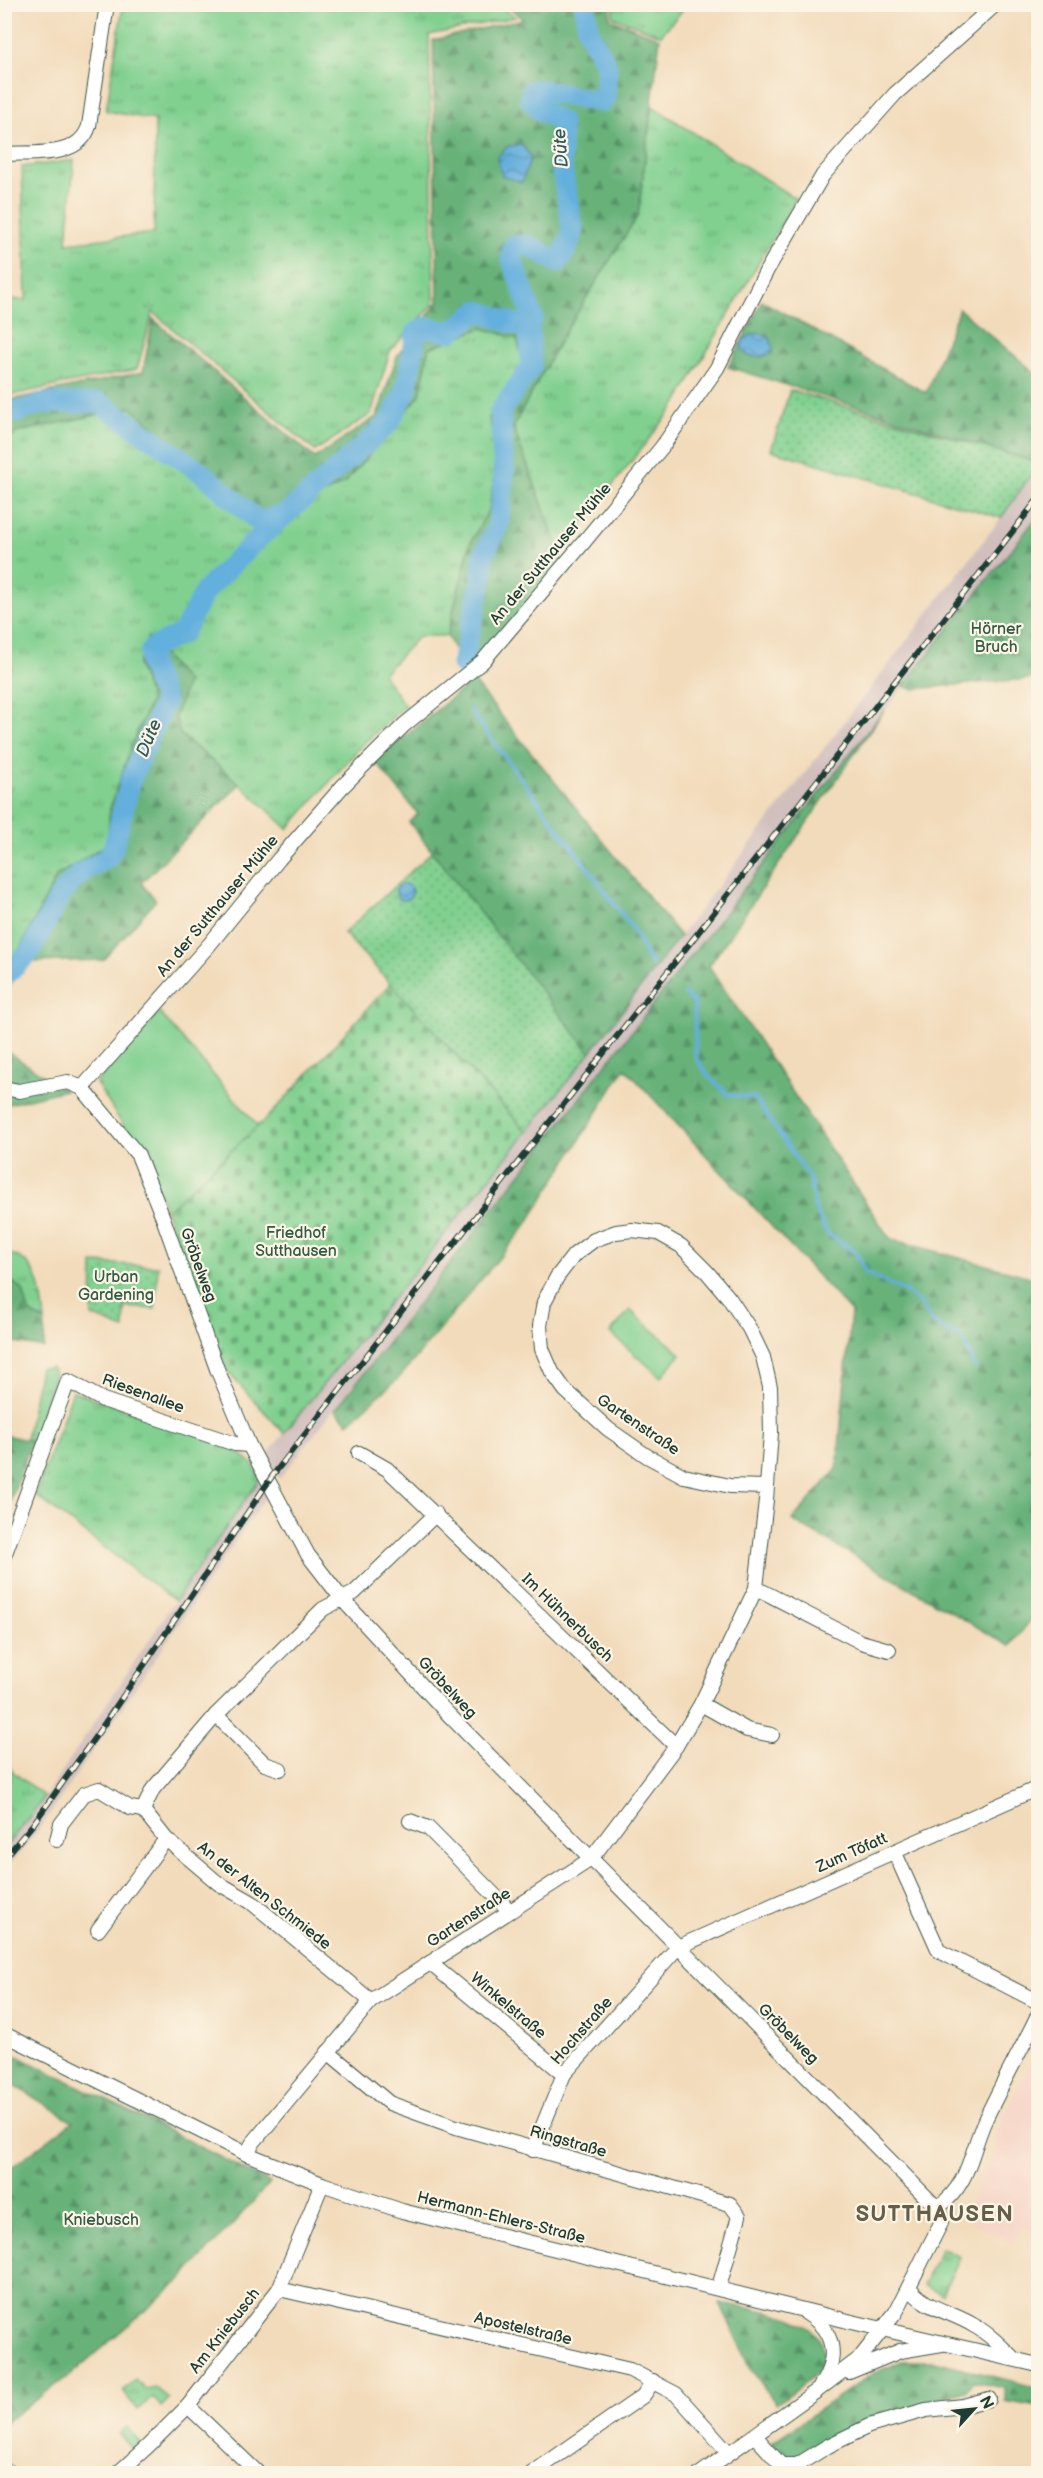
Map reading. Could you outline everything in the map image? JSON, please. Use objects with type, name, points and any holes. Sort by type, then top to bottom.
[{"type":"street","points":[[4,154],[69,149],[86,137],[107,4]]},
{"type":"street","name":"An der Sutthauser Mühle","points":[[82,1088],[209,945],[279,859],[342,788],[404,726],[483,662],[662,447],[717,368],[767,270],[823,175],[895,94],[996,4]]},
{"type":"street","points":[[4,1088],[19,1091],[68,1082],[82,1088]]},
{"type":"street","name":"Gröbelweg","points":[[82,1088],[138,1155],[148,1176],[217,1369],[249,1445],[308,1555],[342,1599],[449,1715],[937,2208]]},
{"type":"street","name":"Gartenstraße","points":[[247,2154],[252,2144],[370,2001],[591,1859],[676,1746],[700,1704],[756,1588],[766,1487],[771,1433],[770,1387],[762,1357],[749,1328],[722,1290],[681,1246],[658,1233],[632,1230],[616,1232],[594,1240],[574,1255],[557,1277],[544,1302],[540,1326],[542,1349],[552,1372],[565,1390],[608,1429],[648,1456],[684,1476],[730,1486],[766,1487]]},
{"type":"street","name":"Riesenallee","points":[[4,1556],[68,1381],[103,1400],[235,1444],[249,1445]]},
{"type":"street","name":"Im Hühnerbusch","points":[[359,1454],[387,1469],[436,1514],[676,1746]]},
{"type":"street","points":[[57,1839],[61,1824],[84,1794],[99,1789],[130,1808],[143,1809],[153,1789],[216,1716],[323,1609],[354,1593],[436,1514]]},
{"type":"street","points":[[756,1588],[861,1642],[888,1650]]},
{"type":"street","points":[[700,1704],[747,1730],[772,1735]]},
{"type":"street","points":[[216,1716],[266,1764],[280,1769]]},
{"type":"street","name":"Zum Töfatt","points":[[678,1947],[1038,1788]]},
{"type":"street","name":"An der Alten Schmiede","points":[[143,1809],[166,1839],[218,1883],[251,1902],[370,2001]]},
{"type":"street","points":[[410,1821],[428,1828],[510,1911]]},
{"type":"street","points":[[98,1930],[166,1839]]},
{"type":"street","points":[[895,1853],[939,1951],[1038,2002]]},
{"type":"street","name":"Hochstraße","points":[[533,2150],[564,2074],[678,1947]]},
{"type":"street","name":"Winkelstraße","points":[[430,1963],[564,2074]]},
{"type":"street","points":[[700,2474],[831,2381],[860,2358],[885,2328],[909,2287],[941,2223],[941,2215],[937,2208],[957,2191],[973,2158],[984,2122],[1038,2015]]},
{"type":"street","name":"Hermann-Ehlers-Straße","points":[[4,2034],[247,2154],[322,2184],[423,2216],[1038,2365]]},
{"type":"street","name":"Ringstraße","points":[[328,2052],[389,2103],[456,2127],[533,2150],[730,2204],[739,2216],[719,2287]]},
{"type":"street","name":"Am Kniebusch","points":[[117,2474],[188,2406],[279,2289],[322,2184]]},
{"type":"street","name":"Hermann-Ehlers-Straße","points":[[909,2287],[917,2298],[974,2325],[993,2338],[1015,2359]]},
{"type":"street","name":"Apostelstraße","points":[[279,2289],[630,2370],[676,2394],[729,2453]]},
{"type":"street","points":[[799,2308],[816,2319],[825,2329],[831,2341],[830,2372],[818,2390]]},
{"type":"street","points":[[831,2381],[900,2351],[947,2343]]},
{"type":"street","points":[[531,2474],[643,2396],[653,2381]]},
{"type":"street","points":[[755,2436],[781,2465],[797,2464],[869,2426],[926,2410],[963,2406],[989,2399]]},
{"type":"street","points":[[188,2406],[259,2474]]},
{"type":"street","points":[[4,2468],[11,2474]]},
{"type":"shaded area","points":[[1038,465],[1038,516],[279,1479],[267,1455],[590,1053],[1001,518]]},
{"type":"shaded area","points":[[260,1479],[268,1493],[37,1832],[5,1871],[5,1847],[45,1797],[175,1601]]},
{"type":"shaded area","points":[[1038,2048],[1038,2234],[1023,2227],[1014,2244],[962,2218],[999,2145],[992,2141]]},
{"type":"green space","points":[[505,4],[611,5],[610,19],[660,38],[638,215],[562,337],[513,427],[565,565],[473,681],[680,936],[590,1053],[409,822],[418,814],[375,761],[472,681],[447,636],[470,544],[490,507],[497,452],[489,418],[523,364],[517,338],[482,328],[429,348],[420,395],[345,483],[258,521],[131,407],[18,432],[5,443],[5,401],[143,372],[153,319],[315,458],[377,416],[397,356],[438,302],[433,40],[523,19]]},
{"type":"green space","points":[[614,4],[687,5],[661,35],[613,17]]},
{"type":"green space","points":[[123,5],[499,5],[515,17],[429,35],[434,304],[390,351],[371,414],[315,451],[153,312],[137,369],[5,396],[5,299],[26,300],[22,167],[74,160],[67,243],[154,233],[155,120],[106,111]]},
{"type":"green space","points":[[652,106],[796,199],[675,406],[560,552],[513,427],[562,337],[638,215]]},
{"type":"green space","points":[[762,301],[926,393],[959,309],[1038,375],[1038,463],[728,367]]},
{"type":"green space","points":[[482,328],[517,338],[523,363],[489,418],[497,452],[490,507],[470,544],[447,636],[419,636],[383,674],[405,706],[363,744],[288,829],[240,784],[181,735],[175,717],[187,682],[138,665],[151,700],[132,744],[110,809],[107,844],[57,876],[5,977],[5,443],[18,432],[132,407],[258,521],[252,544],[243,555],[284,515],[345,483],[420,395],[429,348]],"holes":[[[233,567],[191,620],[205,591]]]},
{"type":"green space","points":[[790,390],[1038,463],[1038,465],[1001,518],[771,450]]},
{"type":"green space","name":"Hörner Bruch","points":[[1038,516],[1038,678],[912,689],[903,686]]},
{"type":"green space","points":[[148,637],[187,682],[175,717],[181,735],[240,784],[141,883],[156,900],[103,960],[29,962],[21,947],[57,876],[107,844],[110,809],[132,744],[151,700],[138,665]]},
{"type":"green space","points":[[885,709],[709,966],[890,1239],[1038,1279],[1038,1611],[1010,1646],[792,1520],[837,1469],[851,1312],[625,1068],[525,1227],[400,1377],[348,1423],[335,1410]]},
{"type":"green space","points":[[432,852],[590,1053],[527,1132],[344,933]]},
{"type":"green space","name":"Friedhof Sutthausen","points":[[391,983],[527,1132],[284,1433],[227,1371],[166,1211],[272,1113]]},
{"type":"green space","points":[[159,1012],[258,1126],[166,1211],[149,1166],[96,1083]]},
{"type":"green space","points":[[5,1050],[65,1090],[5,1105]]},
{"type":"green space","points":[[7,1253],[18,1257],[33,1270],[40,1289],[45,1321],[29,1312],[22,1290],[5,1276]]},
{"type":"green space","name":"Urban Gardening","points":[[93,1263],[158,1266],[155,1309],[125,1307],[124,1329],[92,1316]]},
{"type":"green space","points":[[5,1276],[23,1290],[29,1312],[45,1321],[44,1348],[5,1341]]},
{"type":"green space","points":[[630,1310],[681,1354],[661,1377],[610,1333]]},
{"type":"green space","points":[[40,1368],[51,1368],[55,1374],[32,1441],[26,1439]]},
{"type":"green space","points":[[73,1391],[232,1447],[253,1464],[260,1479],[175,1601],[35,1495]]},
{"type":"green space","points":[[4,1435],[32,1441],[5,1516]]},
{"type":"green space","points":[[5,1760],[12,1771],[45,1797],[5,1847]]},
{"type":"green space","name":"Kniebusch","points":[[5,2050],[270,2183],[182,2279],[70,2375],[5,2422],[5,2172],[73,2121],[5,2080]]},
{"type":"green space","points":[[941,2248],[960,2257],[942,2294],[923,2285]]},
{"type":"green space","points":[[720,2303],[781,2315],[810,2328],[819,2338],[823,2351],[820,2368],[813,2377],[776,2404],[749,2366]]},
{"type":"green space","points":[[902,2361],[935,2361],[1038,2388],[1038,2407],[1005,2401],[1005,2388],[974,2382],[966,2390],[894,2412],[842,2432],[795,2457],[784,2458],[771,2443],[872,2374]]},
{"type":"green space","points":[[136,2380],[145,2390],[154,2387],[169,2399],[161,2407],[153,2397],[137,2410],[123,2391]]},
{"type":"green space","points":[[127,2427],[142,2444],[134,2451],[119,2434]]},
{"type":"water","points":[[522,145],[531,157],[522,182],[502,176],[497,158],[508,146]]},
{"type":"water","points":[[760,333],[770,338],[773,349],[771,354],[759,357],[749,356],[742,350],[742,341],[751,335]]},
{"type":"water","points":[[404,884],[412,892],[404,900],[396,892]]},
{"type":"waterway","name":"Düte","points":[[4,977],[29,953],[62,893],[79,874],[107,858],[114,846],[131,779],[165,701],[150,664],[150,653],[154,647],[183,633],[205,591],[252,544],[389,423],[406,391],[416,333],[426,327],[451,332],[478,311],[518,325],[529,323],[533,318],[511,257],[514,246],[528,245],[558,262],[566,250],[573,231],[561,164],[561,122],[540,110],[530,99],[531,91],[541,90],[602,102],[605,99],[607,66],[588,30],[585,4]]},
{"type":"waterway","name":"Düte","points":[[462,664],[482,579],[483,556],[498,526],[504,472],[500,412],[531,367],[529,323]]},
{"type":"waterway","name":"Düte","points":[[4,416],[44,403],[100,403],[202,473],[258,521],[284,515]]},
{"type":"waterway","points":[[470,710],[631,926],[652,965]]},
{"type":"waterway","points":[[685,994],[694,1003],[696,1058],[709,1077],[729,1095],[755,1098],[810,1179],[815,1208],[826,1232],[856,1253],[866,1273],[906,1292],[922,1305],[933,1323],[963,1339],[975,1367]]},
{"type":"railway","points":[[4,1859],[34,1823],[100,1730],[273,1475],[1038,499]]},
{"type":"district","name":"SUTTHAUSEN","points":[[935,2214]]}]
